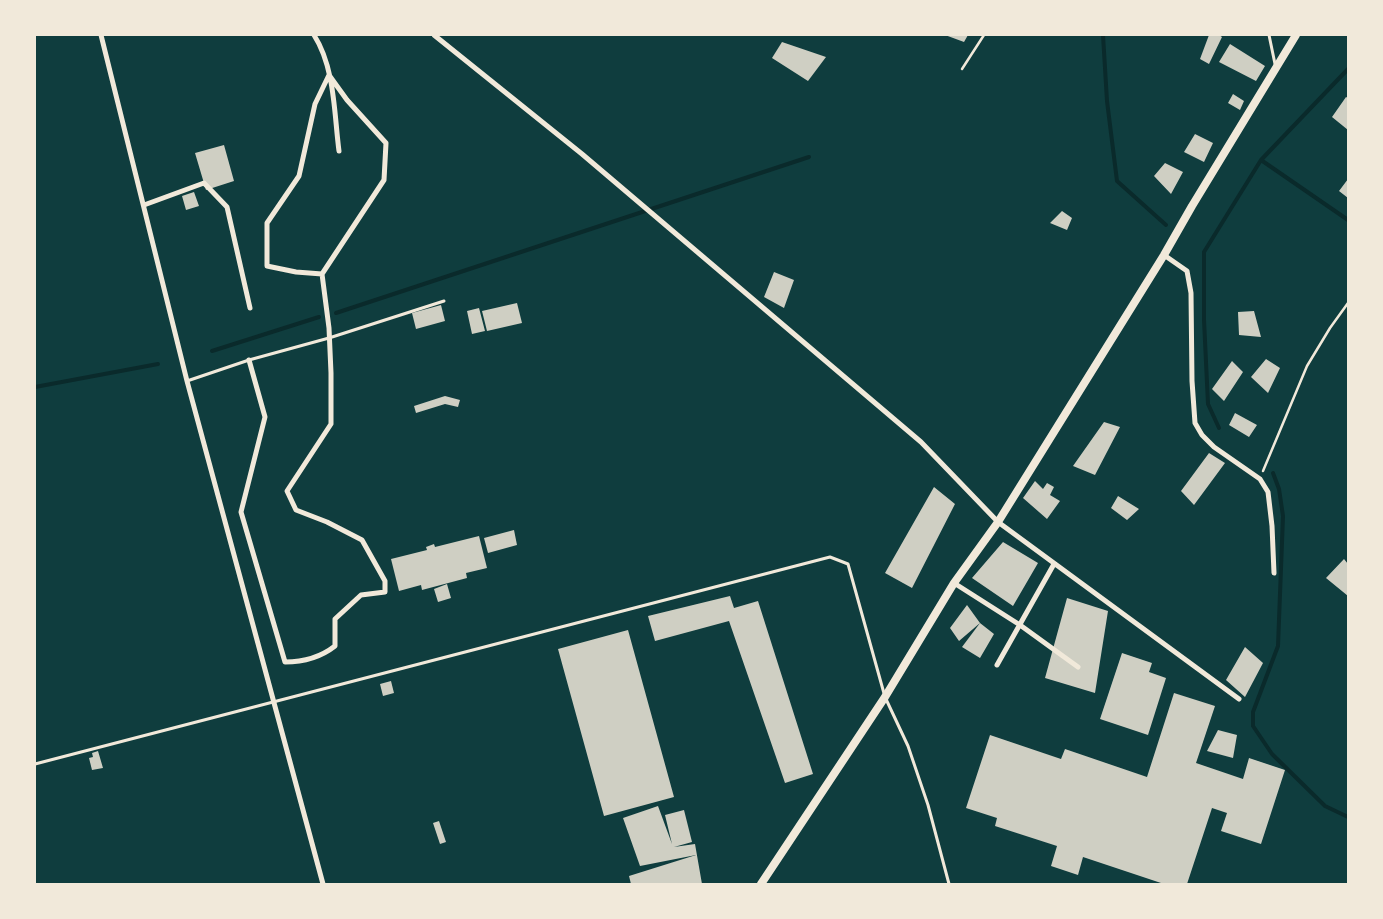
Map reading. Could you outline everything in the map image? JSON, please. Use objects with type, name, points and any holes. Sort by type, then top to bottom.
[{"type":"street","points":[[101,35],[187,381],[323,884]]},
{"type":"street","points":[[314,35],[322,47],[329,75],[339,151]]},
{"type":"street","points":[[434,35],[582,154],[921,442],[998,522],[1239,699]]},
{"type":"street","points":[[761,884],[885,697],[954,583],[998,522],[1164,255],[1296,35]]},
{"type":"street","points":[[322,274],[296,272],[268,266],[267,223],[299,176],[315,104],[329,75]]},
{"type":"street","points":[[249,360],[264,417],[240,512],[285,662],[294,662],[325,654],[335,646],[335,619],[361,594],[385,592],[385,581],[362,540],[327,522],[296,510],[287,491],[331,424],[329,338],[322,274],[384,180],[386,143],[347,100],[329,75]]},
{"type":"street","points":[[144,205],[204,183],[227,207],[250,308]]},
{"type":"street","points":[[1164,255],[1187,271],[1191,293],[1192,381],[1195,423],[1202,435],[1214,447],[1260,479],[1268,492],[1274,572]]},
{"type":"street","points":[[997,665],[1054,564]]},
{"type":"street","points":[[954,583],[1020,625],[1078,667]]},
{"type":"lane","points":[[1269,35],[1275,64],[1279,64]]},
{"type":"lane","points":[[187,381],[249,360],[329,338],[444,301]]},
{"type":"lane","points":[[35,764],[830,557],[848,564],[885,697],[908,746],[928,805],[949,884]]},
{"type":"path","points":[[962,68],[984,35]]},
{"type":"path","points":[[1260,479],[1307,366],[1348,303]]},
{"type":"building","points":[[945,35],[968,35],[964,42]]},
{"type":"building","points":[[1209,35],[1219,35],[1222,37],[1209,64],[1200,59]]},
{"type":"building","points":[[782,42],[826,57],[808,81],[772,58]]},
{"type":"building","points":[[1230,44],[1265,66],[1256,81],[1219,62]]},
{"type":"building","points":[[1233,94],[1244,101],[1240,110],[1228,103]]},
{"type":"building","points":[[1346,97],[1348,98],[1348,130],[1332,117]]},
{"type":"building","points":[[1195,134],[1213,143],[1204,162],[1184,152]]},
{"type":"building","points":[[224,145],[234,181],[206,190],[195,153]]},
{"type":"building","points":[[1165,163],[1183,172],[1171,194],[1154,176]]},
{"type":"building","points":[[1348,179],[1348,198],[1339,191]]},
{"type":"building","points":[[194,192],[199,206],[186,210],[182,196]]},
{"type":"building","points":[[1062,211],[1072,218],[1067,230],[1050,223]]},
{"type":"building","points":[[774,272],[794,280],[784,308],[764,297]]},
{"type":"building","points":[[517,303],[522,323],[487,331],[482,311]]},
{"type":"building","points":[[441,305],[445,321],[416,329],[412,313]]},
{"type":"building","points":[[479,308],[485,331],[472,334],[467,311]]},
{"type":"building","points":[[1254,311],[1261,337],[1239,335],[1238,312]]},
{"type":"building","points":[[1266,359],[1280,368],[1268,393],[1251,377]]},
{"type":"building","points":[[1232,361],[1243,372],[1224,401],[1212,389]]},
{"type":"building","points":[[445,396],[460,400],[458,407],[445,404],[416,413],[414,406]]},
{"type":"building","points":[[1235,413],[1257,425],[1249,437],[1229,425]]},
{"type":"building","points":[[1104,422],[1120,427],[1095,475],[1073,466]]},
{"type":"building","points":[[1209,453],[1225,463],[1194,505],[1181,491]]},
{"type":"building","points":[[1035,481],[1043,489],[1047,483],[1054,487],[1050,495],[1060,501],[1047,519],[1023,498]]},
{"type":"building","points":[[934,487],[955,504],[912,588],[885,573]]},
{"type":"building","points":[[1118,496],[1139,509],[1127,520],[1111,508]]},
{"type":"building","points":[[514,530],[517,545],[488,553],[484,538]]},
{"type":"building","points":[[479,536],[487,568],[466,573],[467,578],[422,590],[421,585],[399,591],[391,559],[427,550],[426,547],[434,544],[435,547]]},
{"type":"building","points":[[1003,542],[1038,563],[1013,606],[972,578]]},
{"type":"building","points":[[1344,559],[1348,564],[1348,596],[1326,578]]},
{"type":"building","points":[[447,584],[451,598],[438,602],[434,589]]},
{"type":"building","points":[[730,596],[734,608],[758,601],[813,774],[785,783],[729,621],[655,641],[648,616]]},
{"type":"building","points":[[1067,598],[1108,611],[1095,693],[1045,678]]},
{"type":"building","points":[[967,605],[980,623],[959,641],[950,628]]},
{"type":"building","points":[[980,623],[994,634],[980,658],[962,647]]},
{"type":"building","points":[[628,630],[674,797],[604,816],[558,649]]},
{"type":"building","points":[[1245,647],[1263,663],[1245,697],[1226,680]]},
{"type":"building","points":[[1122,653],[1152,663],[1149,672],[1166,678],[1148,735],[1100,719]]},
{"type":"building","points":[[391,681],[394,693],[383,696],[380,684]]},
{"type":"building","points":[[1174,693],[1215,706],[1196,763],[1243,779],[1249,758],[1285,770],[1261,844],[1221,831],[1227,813],[1212,808],[1187,884],[1164,884],[1083,857],[1078,875],[1051,866],[1057,846],[995,826],[997,818],[966,808],[990,735],[1061,759],[1065,749],[1147,777]]},
{"type":"building","points":[[1218,730],[1237,735],[1233,758],[1207,751]]},
{"type":"building","points":[[98,751],[103,768],[92,770],[89,758],[93,757],[92,753]]},
{"type":"building","points":[[658,806],[672,844],[665,815],[684,810],[692,842],[674,847],[695,844],[702,884],[631,884],[629,876],[696,855],[640,866],[623,818]]},
{"type":"building","points":[[439,821],[446,842],[440,844],[433,823]]},
{"type":"waterway","points":[[1103,35],[1107,101],[1117,181],[1166,225]]},
{"type":"waterway","points":[[1261,160],[1348,69]]},
{"type":"waterway","points":[[336,313],[809,157]]},
{"type":"waterway","points":[[1219,428],[1208,404],[1204,320],[1204,252],[1261,160],[1348,220]]},
{"type":"waterway","points":[[212,351],[319,317]]},
{"type":"waterway","points":[[35,387],[158,364]]},
{"type":"waterway","points":[[1273,473],[1279,489],[1283,516],[1278,646],[1253,712],[1253,726],[1272,754],[1325,806],[1348,817]]}]
